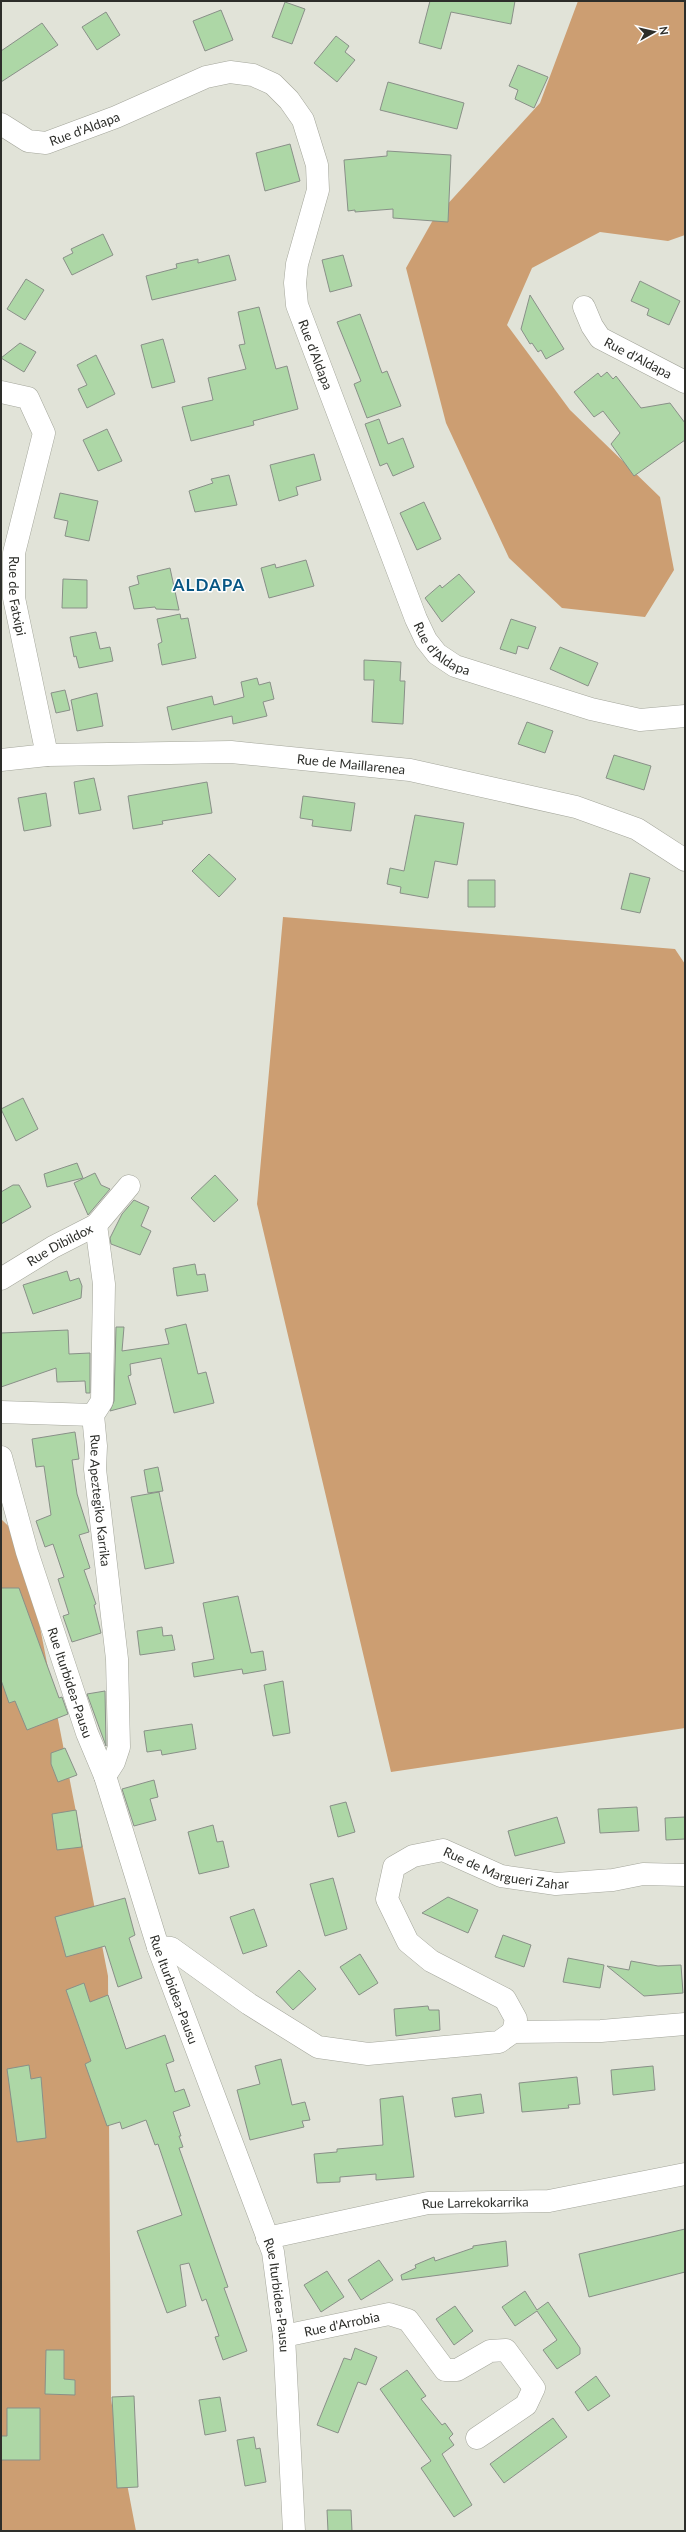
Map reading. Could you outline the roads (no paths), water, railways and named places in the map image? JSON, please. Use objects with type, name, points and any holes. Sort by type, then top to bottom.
[{"type":"street","name":"Rue d'Aldapa","points":[[1,124],[28,141],[46,143],[116,117],[186,83],[206,77],[230,72],[253,74],[273,84],[289,100],[303,120],[317,165],[318,190],[297,264],[295,283],[297,304],[397,571],[426,640],[437,654],[455,666],[590,709],[640,720],[685,716]]},
{"type":"street","name":"Rue d'Aldapa","points":[[584,307],[592,326],[600,338],[685,382]]},
{"type":"street","name":"Rue de Fatxipi","points":[[1,392],[28,398],[44,433],[14,553],[14,598],[47,755]]},
{"type":"street","name":"Rue de Maillarenea","points":[[1,760],[47,755],[231,752],[410,770],[576,807],[637,830],[685,860]]},
{"type":"street","name":"Rue Dibildox","points":[[1,1279],[53,1247],[96,1225],[129,1186]]},
{"type":"street","name":"Rue Apeztegiko Karrika","points":[[96,1225],[104,1284],[102,1401],[93,1415],[95,1469],[117,1659],[118,1747],[114,1762],[106,1776]]},
{"type":"street","points":[[1,1412],[93,1415]]},
{"type":"street","name":"Rue Iturbidea-Pausu","points":[[1,1457],[28,1552],[86,1733],[106,1776],[158,1947],[273,2252],[284,2336],[294,2531]]},
{"type":"street","name":"Rue de Margueri Zahar","points":[[513,2032],[516,2019],[505,1999],[431,1961],[408,1942],[387,1899],[394,1867],[413,1856],[443,1850],[501,1876],[556,1884],[613,1880],[643,1874],[685,1875]]},
{"type":"street","points":[[158,1947],[171,1948],[249,2004],[318,2047],[368,2054],[499,2042],[513,2032],[601,2032],[685,2024]]},
{"type":"street","name":"Rue Larrekokarrika","points":[[267,2238],[428,2203],[549,2201],[685,2174]]},
{"type":"street","name":"Rue d'Arrobia","points":[[284,2336],[389,2314],[408,2320],[445,2370],[457,2370],[490,2351],[506,2350],[534,2388],[526,2405],[477,2438]]},
{"type":"district","name":"ALDAPA","points":[[209,585]]}]
